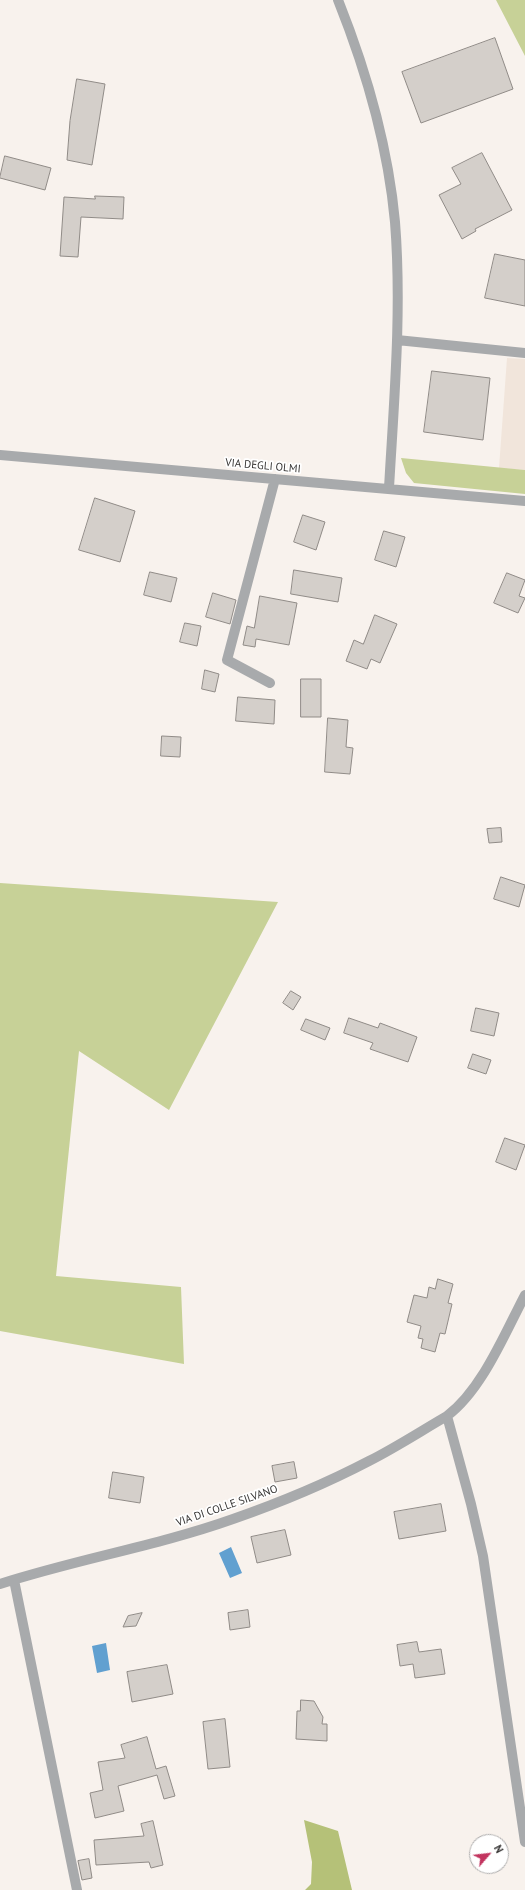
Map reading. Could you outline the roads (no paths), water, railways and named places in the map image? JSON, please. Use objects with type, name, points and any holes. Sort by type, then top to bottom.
[{"type":"street","points":[[338,0],[366,76],[390,183],[395,223],[397,340],[389,488]]},
{"type":"street","points":[[397,340],[525,353]]},
{"type":"street","name":"VIA DEGLI OLMI","points":[[0,455],[525,501]]},
{"type":"street","points":[[270,683],[228,660],[275,479]]},
{"type":"street","name":"VIA DI COLLE SILVANO","points":[[0,1584],[76,1561],[173,1537],[252,1512],[320,1485],[370,1460],[447,1416],[462,1402],[481,1375],[525,1295]]},
{"type":"street","points":[[447,1416],[483,1556],[525,1842]]},
{"type":"street","points":[[14,1580],[77,1890]]},
{"type":"water","points":[[231,1547],[242,1573],[230,1578],[219,1553]]},
{"type":"water","points":[[106,1643],[110,1670],[97,1673],[92,1646]]}]
